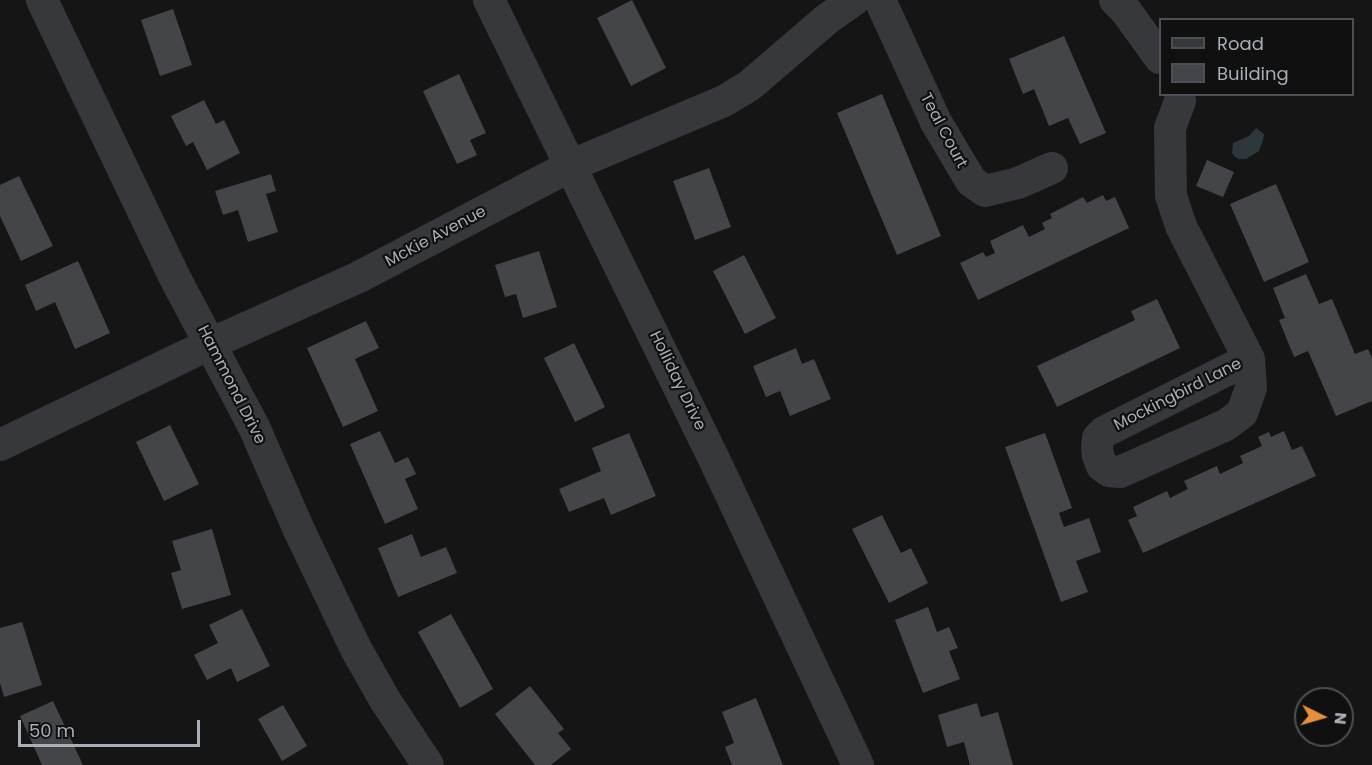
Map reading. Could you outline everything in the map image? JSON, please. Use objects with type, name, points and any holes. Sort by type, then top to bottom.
[{"type":"street","name":"Hammond Drive","points":[[42,0],[170,267],[254,427],[299,530],[356,649],[385,700],[428,765]]},
{"type":"street","name":"Holliday Drive","points":[[489,0],[572,165],[858,765]]},
{"type":"street","name":"McKie Avenue","points":[[0,445],[210,344],[358,277],[572,165],[724,101],[749,86],[827,19],[854,0]]},
{"type":"street","name":"Teal Court","points":[[880,0],[936,122],[971,181],[985,191],[1018,183],[1052,168]]},
{"type":"street","name":"Mockingbird Lane","points":[[1115,0],[1126,11],[1159,57]]},
{"type":"street","name":"Mockingbird Lane","points":[[1179,96],[1170,128],[1171,196],[1193,252],[1249,359],[1251,388],[1242,412],[1226,425],[1120,472],[1109,471],[1102,466],[1097,448],[1098,438],[1104,432],[1249,359]]},
{"type":"shaded area","points":[[1256,128],[1264,134],[1259,151],[1246,159],[1235,157],[1232,153],[1233,143],[1249,136]]},
{"type":"building","points":[[632,0],[666,68],[631,86],[597,18]]},
{"type":"building","points":[[173,9],[192,65],[160,76],[141,20]]},
{"type":"building","points":[[1064,36],[1106,133],[1080,144],[1068,118],[1049,126],[1034,89],[1023,94],[1009,59]]},
{"type":"building","points":[[459,74],[486,133],[470,140],[477,155],[457,164],[423,91]]},
{"type":"building","points":[[882,94],[941,236],[897,255],[837,113]]},
{"type":"building","points":[[204,100],[216,124],[224,120],[240,153],[207,170],[193,142],[186,146],[171,116]]},
{"type":"building","points":[[1207,160],[1234,172],[1223,197],[1196,186]]},
{"type":"building","points":[[709,168],[731,227],[695,240],[673,181]]},
{"type":"building","points":[[271,174],[276,191],[266,194],[278,232],[248,242],[238,210],[223,215],[215,191]]},
{"type":"building","points":[[19,176],[53,246],[21,261],[0,216],[0,185]]},
{"type":"building","points":[[1276,184],[1309,262],[1264,282],[1230,204]]},
{"type":"building","points":[[1103,195],[1106,201],[1115,197],[1129,228],[978,300],[960,263],[983,252],[986,257],[995,253],[990,241],[1023,225],[1029,237],[1045,229],[1042,223],[1052,218],[1050,214],[1083,197],[1087,203]]},
{"type":"building","points":[[539,251],[557,307],[523,318],[516,294],[505,297],[495,265]]},
{"type":"building","points":[[744,255],[776,318],[745,334],[713,271]]},
{"type":"building","points":[[78,261],[110,333],[75,349],[55,302],[36,311],[25,285]]},
{"type":"building","points":[[1306,274],[1319,304],[1332,299],[1355,354],[1368,349],[1372,358],[1372,401],[1336,416],[1308,351],[1294,357],[1279,320],[1285,318],[1273,288]]},
{"type":"building","points":[[1157,299],[1180,348],[1057,407],[1037,366],[1135,320],[1131,311]]},
{"type":"building","points":[[366,321],[379,348],[355,359],[378,411],[343,427],[307,348]]},
{"type":"building","points":[[574,343],[605,407],[575,422],[544,358]]},
{"type":"building","points":[[796,348],[802,364],[814,359],[831,399],[790,416],[780,391],[766,397],[753,366]]},
{"type":"building","points":[[170,425],[199,484],[164,501],[136,442]]},
{"type":"building","points":[[380,431],[395,463],[408,457],[416,474],[405,479],[418,509],[385,524],[350,444]]},
{"type":"building","points":[[1284,431],[1292,450],[1302,446],[1316,476],[1143,553],[1128,520],[1137,516],[1133,507],[1167,491],[1170,498],[1188,489],[1184,481],[1217,466],[1220,474],[1243,463],[1240,456],[1262,446],[1258,437],[1269,432],[1271,437]]},
{"type":"building","points":[[629,433],[656,496],[611,515],[604,498],[569,512],[559,489],[601,471],[592,448]]},
{"type":"building","points":[[1045,433],[1072,508],[1059,513],[1064,527],[1089,518],[1101,552],[1076,561],[1088,592],[1061,602],[1005,447]]},
{"type":"building","points":[[882,515],[901,553],[911,548],[928,583],[889,603],[852,529]]},
{"type":"building","points":[[212,529],[231,595],[182,609],[171,573],[181,570],[172,541]]},
{"type":"building","points":[[412,534],[421,557],[446,547],[457,573],[398,597],[378,548]]},
{"type":"building","points":[[928,607],[937,632],[949,627],[958,648],[949,651],[960,679],[923,693],[895,620]]},
{"type":"building","points":[[242,609],[270,666],[237,682],[231,668],[207,680],[194,655],[218,643],[209,625]]},
{"type":"building","points":[[451,614],[493,689],[460,708],[418,632]]},
{"type":"building","points":[[22,622],[42,685],[4,697],[0,683],[0,628]]},
{"type":"building","points":[[530,686],[564,729],[558,733],[571,749],[551,765],[535,765],[495,714]]},
{"type":"building","points":[[756,698],[783,765],[732,765],[725,747],[734,743],[722,712]]},
{"type":"building","points":[[53,701],[83,765],[42,765],[20,716]]},
{"type":"building","points":[[977,703],[981,717],[998,712],[1013,765],[970,765],[964,742],[947,747],[938,715]]},
{"type":"building","points":[[283,705],[307,746],[282,761],[258,719]]}]
